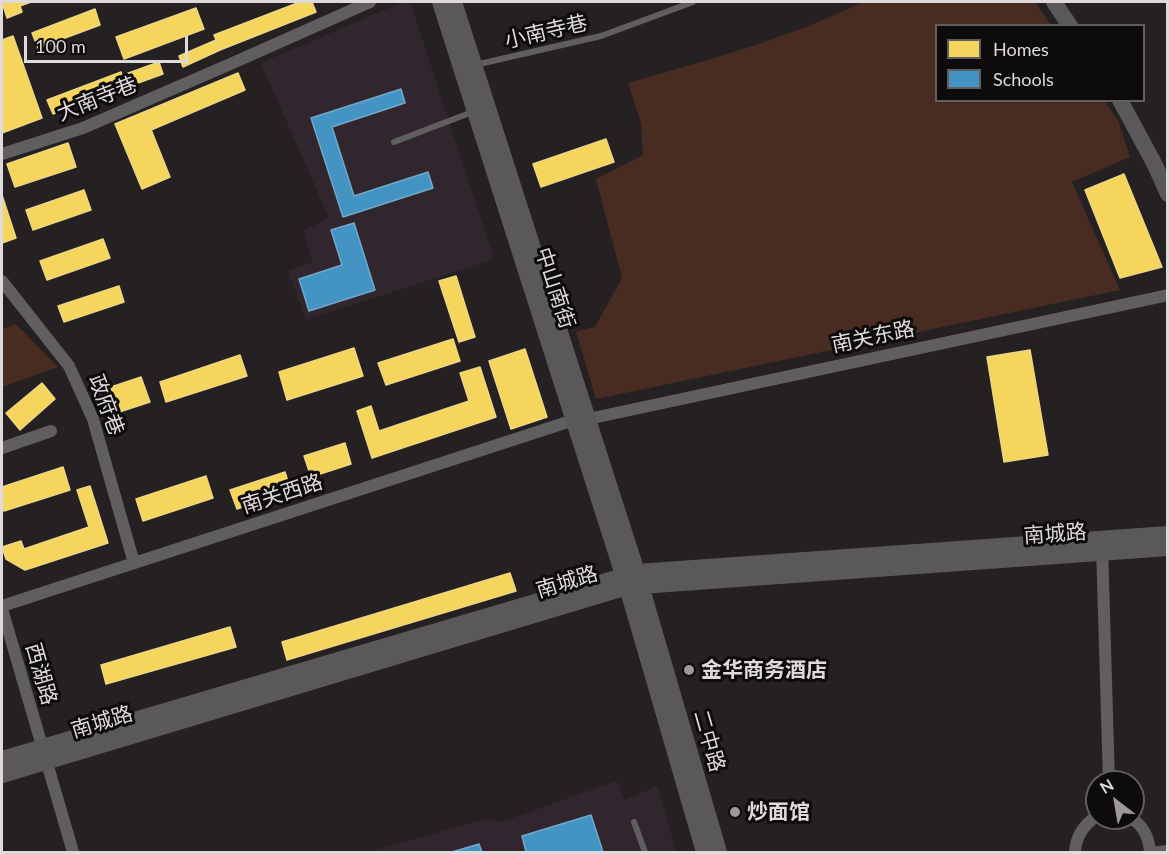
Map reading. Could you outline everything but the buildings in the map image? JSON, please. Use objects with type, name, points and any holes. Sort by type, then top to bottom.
[{"type":"main road","name":"中山南街","points":[[440,2],[481,109],[632,580]]},
{"type":"main road","name":"中山南街","points":[[454,2],[473,65],[481,109]]},
{"type":"main road","points":[[1054,2],[1070,24]]},
{"type":"main road","points":[[1121,102],[1155,165],[1167,194]]},
{"type":"main road","name":"南城路","points":[[1102,546],[1167,534]]},
{"type":"main road","name":"南城路","points":[[2,759],[44,754],[632,580],[1102,546],[1167,548]]},
{"type":"main road","name":"二中路","points":[[632,580],[704,852]]},
{"type":"main road","name":"二中路","points":[[632,580],[718,852]]},
{"type":"main road","name":"南城路","points":[[2,775],[44,754]]},
{"type":"street","name":"大南寺巷","points":[[2,154],[83,128],[370,2]]},
{"type":"street","name":"政府巷","points":[[2,280],[69,366],[93,420],[134,563]]},
{"type":"street","name":"南关东路","points":[[581,419],[1167,295]]},
{"type":"street","name":"南关西路","points":[[2,608],[134,563],[581,419]]},
{"type":"street","points":[[2,448],[51,431]]},
{"type":"street","points":[[1102,546],[1109,770]]},
{"type":"street","name":"西湖路","points":[[2,608],[74,852]]},
{"type":"street","points":[[1075,852],[1080,831],[1085,825]]},
{"type":"street","points":[[1144,830],[1150,852]]},
{"type":"street","points":[[1158,852],[1167,851]]},
{"type":"lane","name":"小南寺巷","points":[[473,65],[601,36],[693,2]]},
{"type":"lane","points":[[394,142],[481,109]]},
{"type":"lane","points":[[634,822],[645,852]]},
{"type":"shaded area","points":[[403,2],[410,2],[494,259],[306,320],[288,271],[313,262],[303,231],[329,218],[261,63]]},
{"type":"shaded area","points":[[862,2],[1035,2],[1050,24],[935,24],[935,102],[1105,102],[1118,120],[1130,157],[1072,182],[1120,290],[596,399],[576,332],[595,327],[622,278],[596,179],[643,155],[641,123],[628,83],[776,38]]},
{"type":"shaded area","points":[[16,324],[58,367],[2,387],[2,329]]},
{"type":"shaded area","points":[[617,781],[624,800],[658,786],[676,852],[370,852],[488,818],[501,822]]},
{"type":"place","name":"金华商务酒店","points":[[689,670]]},
{"type":"place","name":"炒面馆","points":[[735,812]]}]
